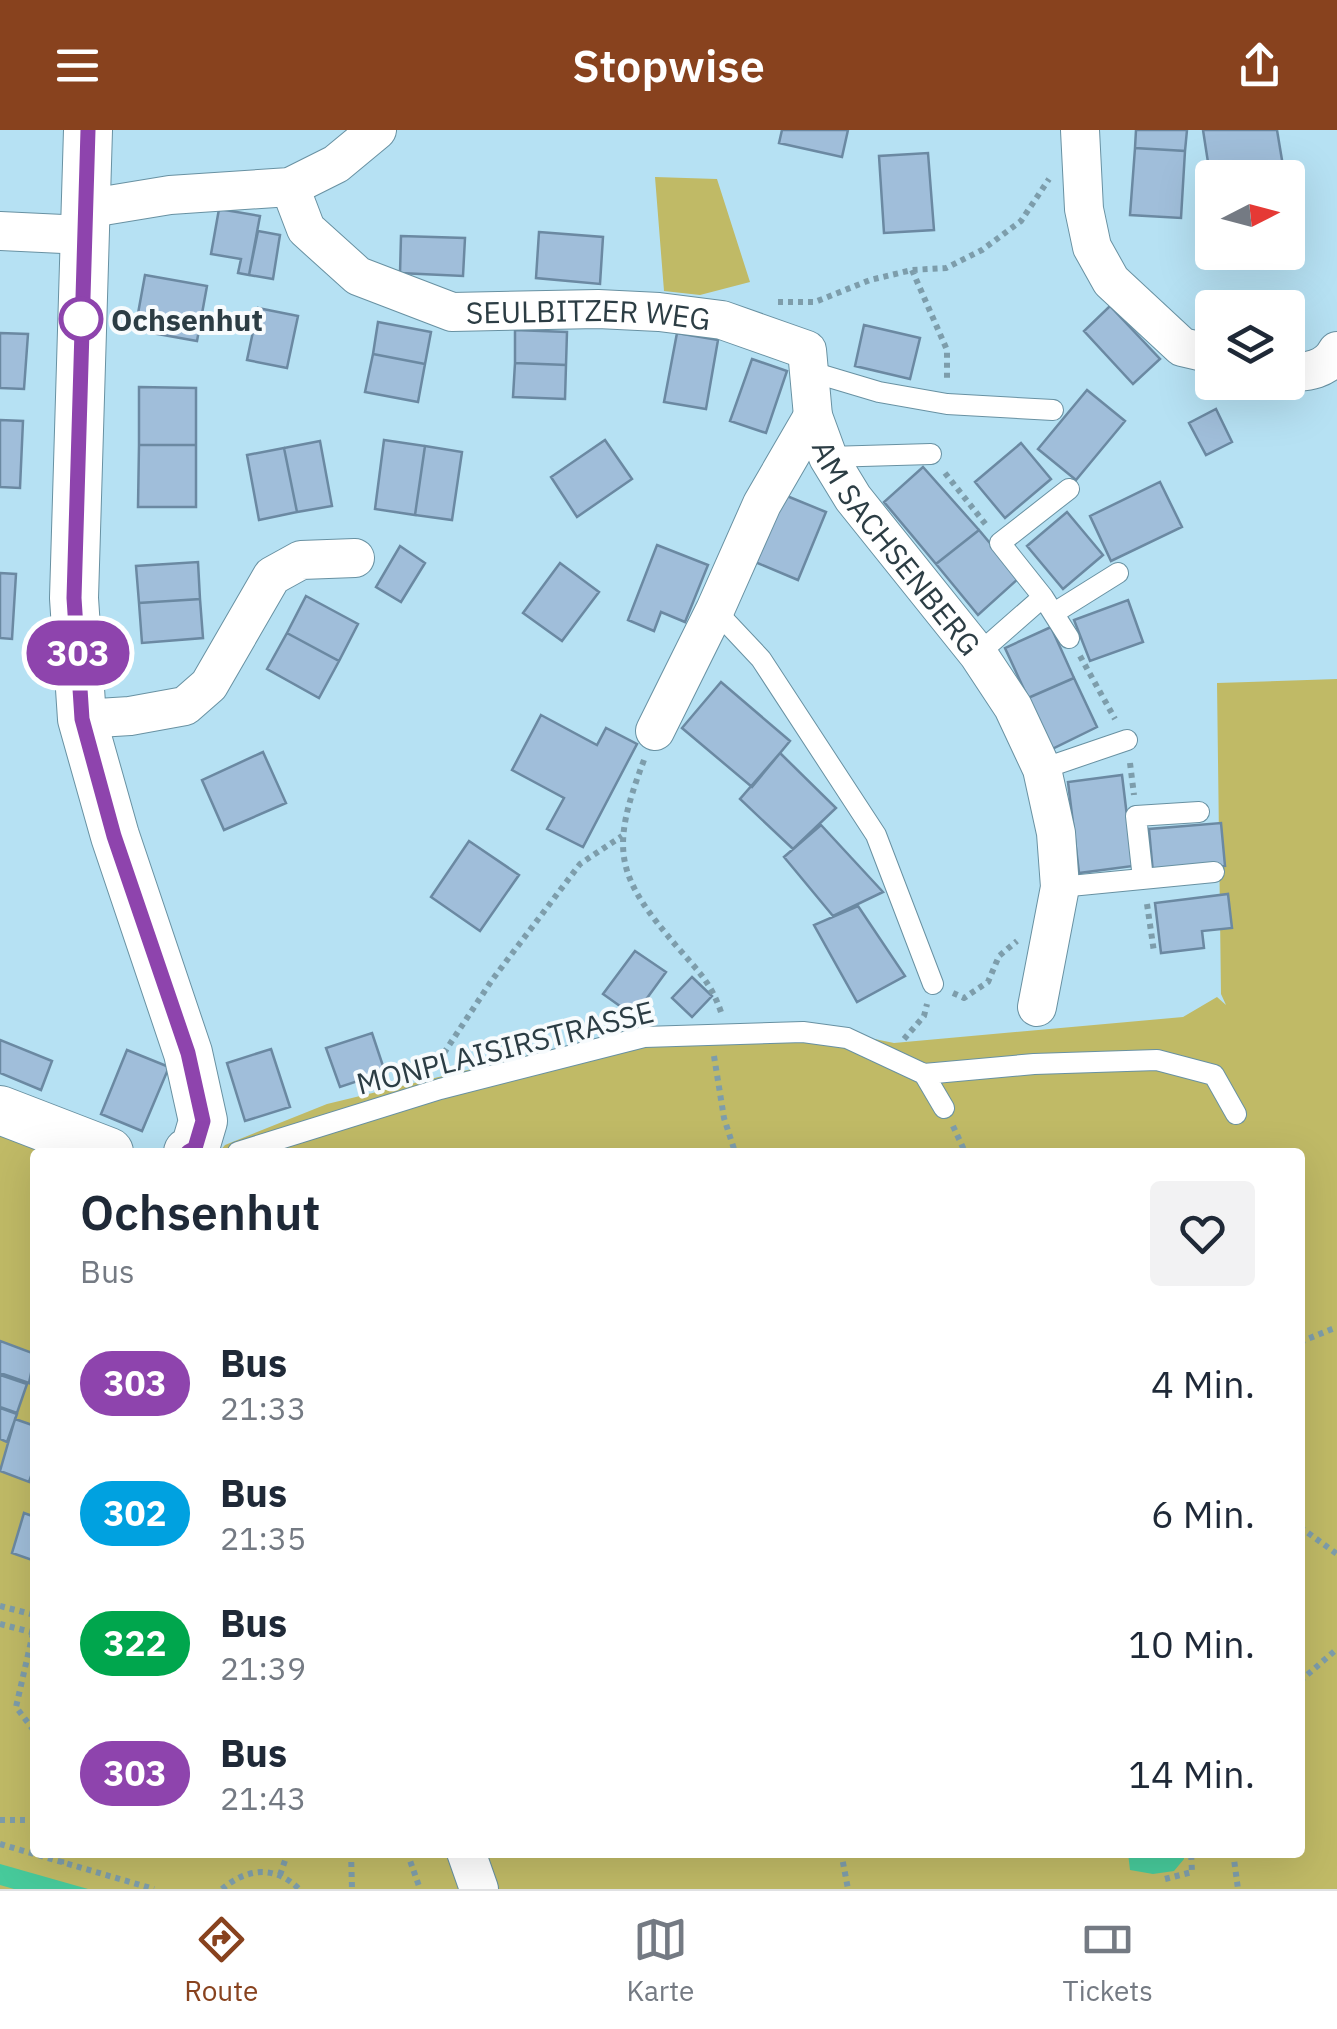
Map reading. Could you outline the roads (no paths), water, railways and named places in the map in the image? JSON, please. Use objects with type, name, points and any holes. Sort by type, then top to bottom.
[{"type":"street","points":[[88,130],[74,598],[82,719],[114,836],[188,1053],[208,1148]]},
{"type":"street","points":[[0,231],[85,222],[170,194],[290,187],[341,147],[377,130]]},
{"type":"street","points":[[1080,130],[1084,209],[1092,247],[1111,281],[1182,348],[1195,351]]},
{"type":"street","name":"SEULBITZER WEG","points":[[290,187],[306,230],[358,276],[452,312],[598,309],[722,320],[807,350],[812,372]]},
{"type":"street","points":[[1305,373],[1332,361],[1337,352]]},
{"type":"street","points":[[812,372],[814,416]]},
{"type":"street","name":"AM SACHSENBERG","points":[[814,416],[828,457],[852,498],[978,654],[1013,707],[1042,770],[1056,833],[1060,887],[1037,1007]]},
{"type":"street","name":"AM SACHSENBERG","points":[[654,731],[716,610],[762,504],[814,416]]},
{"type":"street","points":[[82,719],[130,716],[184,706],[209,686],[272,576],[301,560],[355,558]]},
{"type":"street","points":[[0,1110],[99,1148]]},
{"type":"street","points":[[468,1858],[479,1889]]},
{"type":"lane","points":[[812,372],[879,392],[947,404],[1054,410]]},
{"type":"lane","points":[[828,457],[931,454]]},
{"type":"lane","points":[[1069,489],[1000,543],[1070,638]]},
{"type":"lane","points":[[978,654],[1048,605],[1118,573]]},
{"type":"lane","points":[[716,610],[760,659],[876,835],[933,984]]},
{"type":"lane","points":[[1042,770],[1127,740]]},
{"type":"lane","points":[[1143,878],[1136,816],[1199,812]]},
{"type":"lane","points":[[1060,887],[1214,872]]},
{"type":"lane","name":"MONPLAISIRSTRASSE","points":[[224,1148],[644,1037],[803,1032],[847,1038],[924,1074]]},
{"type":"lane","points":[[944,1108],[924,1074],[1034,1064],[1157,1060],[1214,1075],[1236,1114]]},
{"type":"place","name":"Ochsenhut","points":[[81,319]]}]
